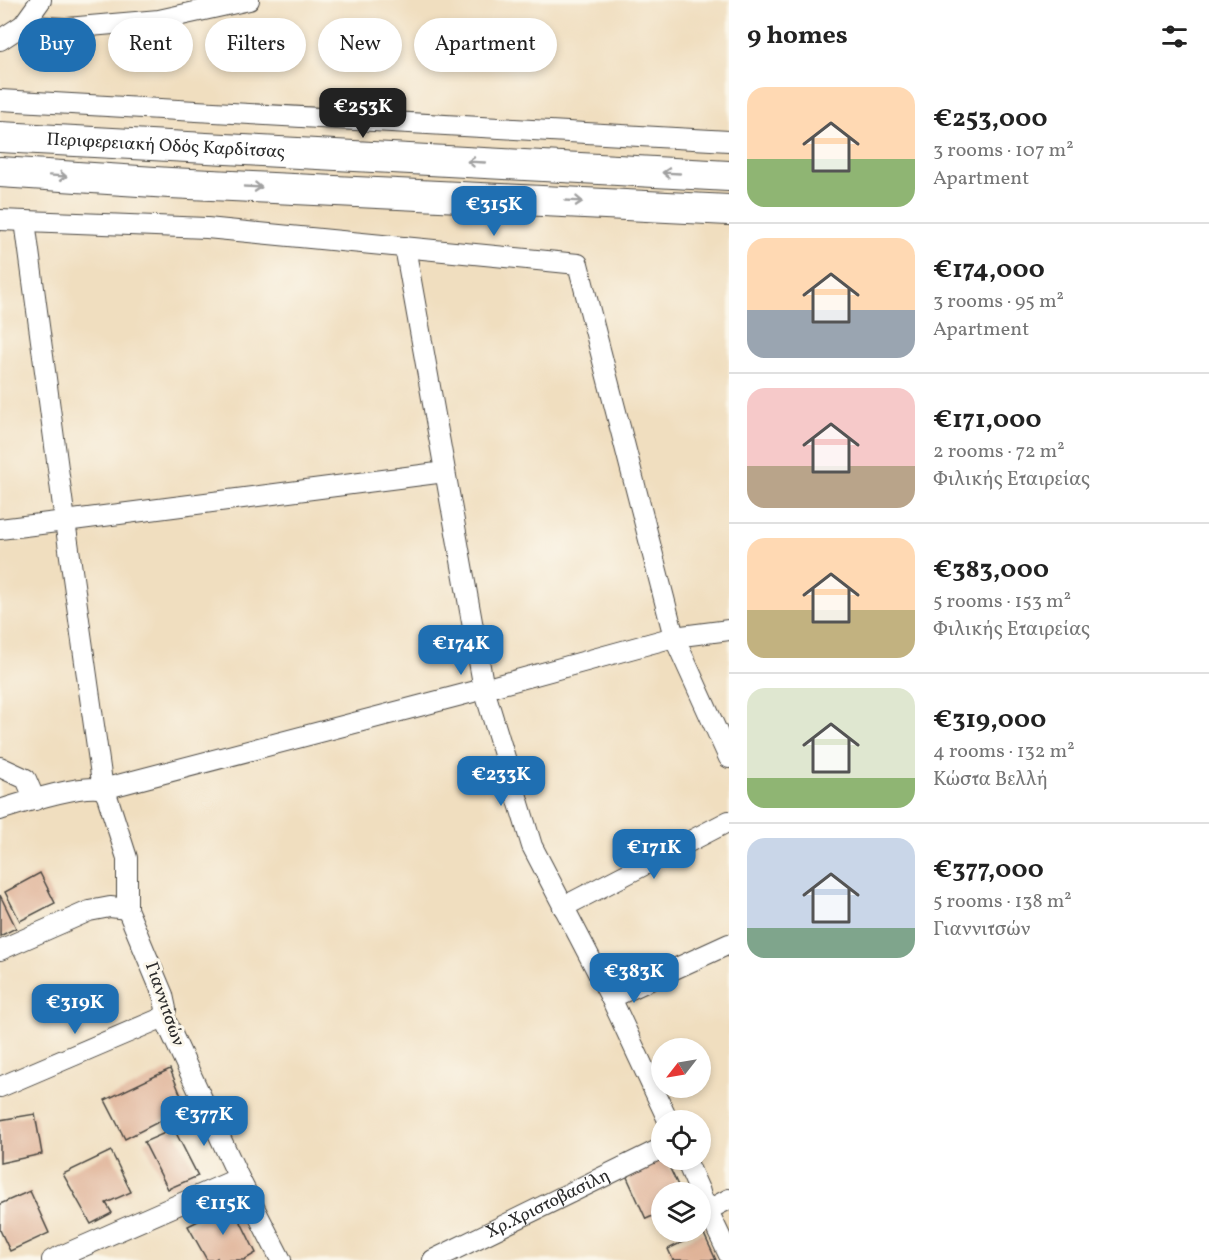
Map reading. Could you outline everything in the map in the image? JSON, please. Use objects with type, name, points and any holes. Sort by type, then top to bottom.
[{"type":"main road","name":"Περιφερειακή Οδός Καρδίτσας","points":[[0,137],[729,176]]},
{"type":"main road","name":"Περιφερειακή Οδός Καρδίτσας","points":[[0,172],[170,183],[729,210]]},
{"type":"street","points":[[28,18],[40,0]]},
{"type":"street","points":[[96,25],[159,20],[249,0]]},
{"type":"street","points":[[0,40],[18,28]]},
{"type":"street","points":[[0,100],[729,141]]},
{"type":"street","points":[[0,220],[207,228],[579,264],[674,637],[729,758]]},
{"type":"street","points":[[0,950],[89,911],[110,907],[127,909],[127,858],[103,789],[25,220]]},
{"type":"street","points":[[405,247],[484,689],[532,846],[611,998],[663,1110]]},
{"type":"street","points":[[0,529],[445,472]]},
{"type":"street","points":[[0,810],[70,791],[95,786],[103,789],[674,637],[729,630]]},
{"type":"street","points":[[0,767],[26,779],[35,800]]},
{"type":"street","points":[[563,907],[729,821]]},
{"type":"street","name":"Γιαννιτσών","points":[[127,909],[163,994],[166,1009],[164,1017],[239,1178],[281,1260]]},
{"type":"street","points":[[611,998],[729,944]]},
{"type":"street","points":[[0,1087],[164,1017]]},
{"type":"street","name":"Χρ.Χριστοβασίλη","points":[[433,1260],[651,1153]]},
{"type":"street","points":[[52,1260],[72,1256],[239,1178]]},
{"type":"street","points":[[711,1199],[729,1199]]},
{"type":"street","points":[[711,1216],[729,1255]]},
{"type":"building","points":[[40,873],[55,903],[20,921],[5,892]]},
{"type":"building","points":[[0,895],[16,928],[0,936]]},
{"type":"building","points":[[170,1069],[186,1108],[125,1139],[105,1100]]},
{"type":"building","points":[[35,1114],[42,1154],[0,1163],[0,1120]]},
{"type":"building","points":[[174,1129],[198,1176],[168,1189],[144,1142]]},
{"type":"building","points":[[111,1151],[131,1192],[106,1203],[112,1213],[91,1224],[63,1174]]},
{"type":"building","points":[[651,1164],[651,1170],[671,1170],[676,1182],[651,1182],[651,1217],[646,1219],[626,1175]]},
{"type":"building","points":[[30,1191],[49,1233],[10,1251],[0,1230],[0,1204]]},
{"type":"building","points":[[232,1204],[256,1253],[244,1260],[217,1260],[217,1258],[207,1260],[188,1226]]},
{"type":"building","points":[[682,1242],[708,1242],[716,1260],[673,1260],[668,1249]]}]
